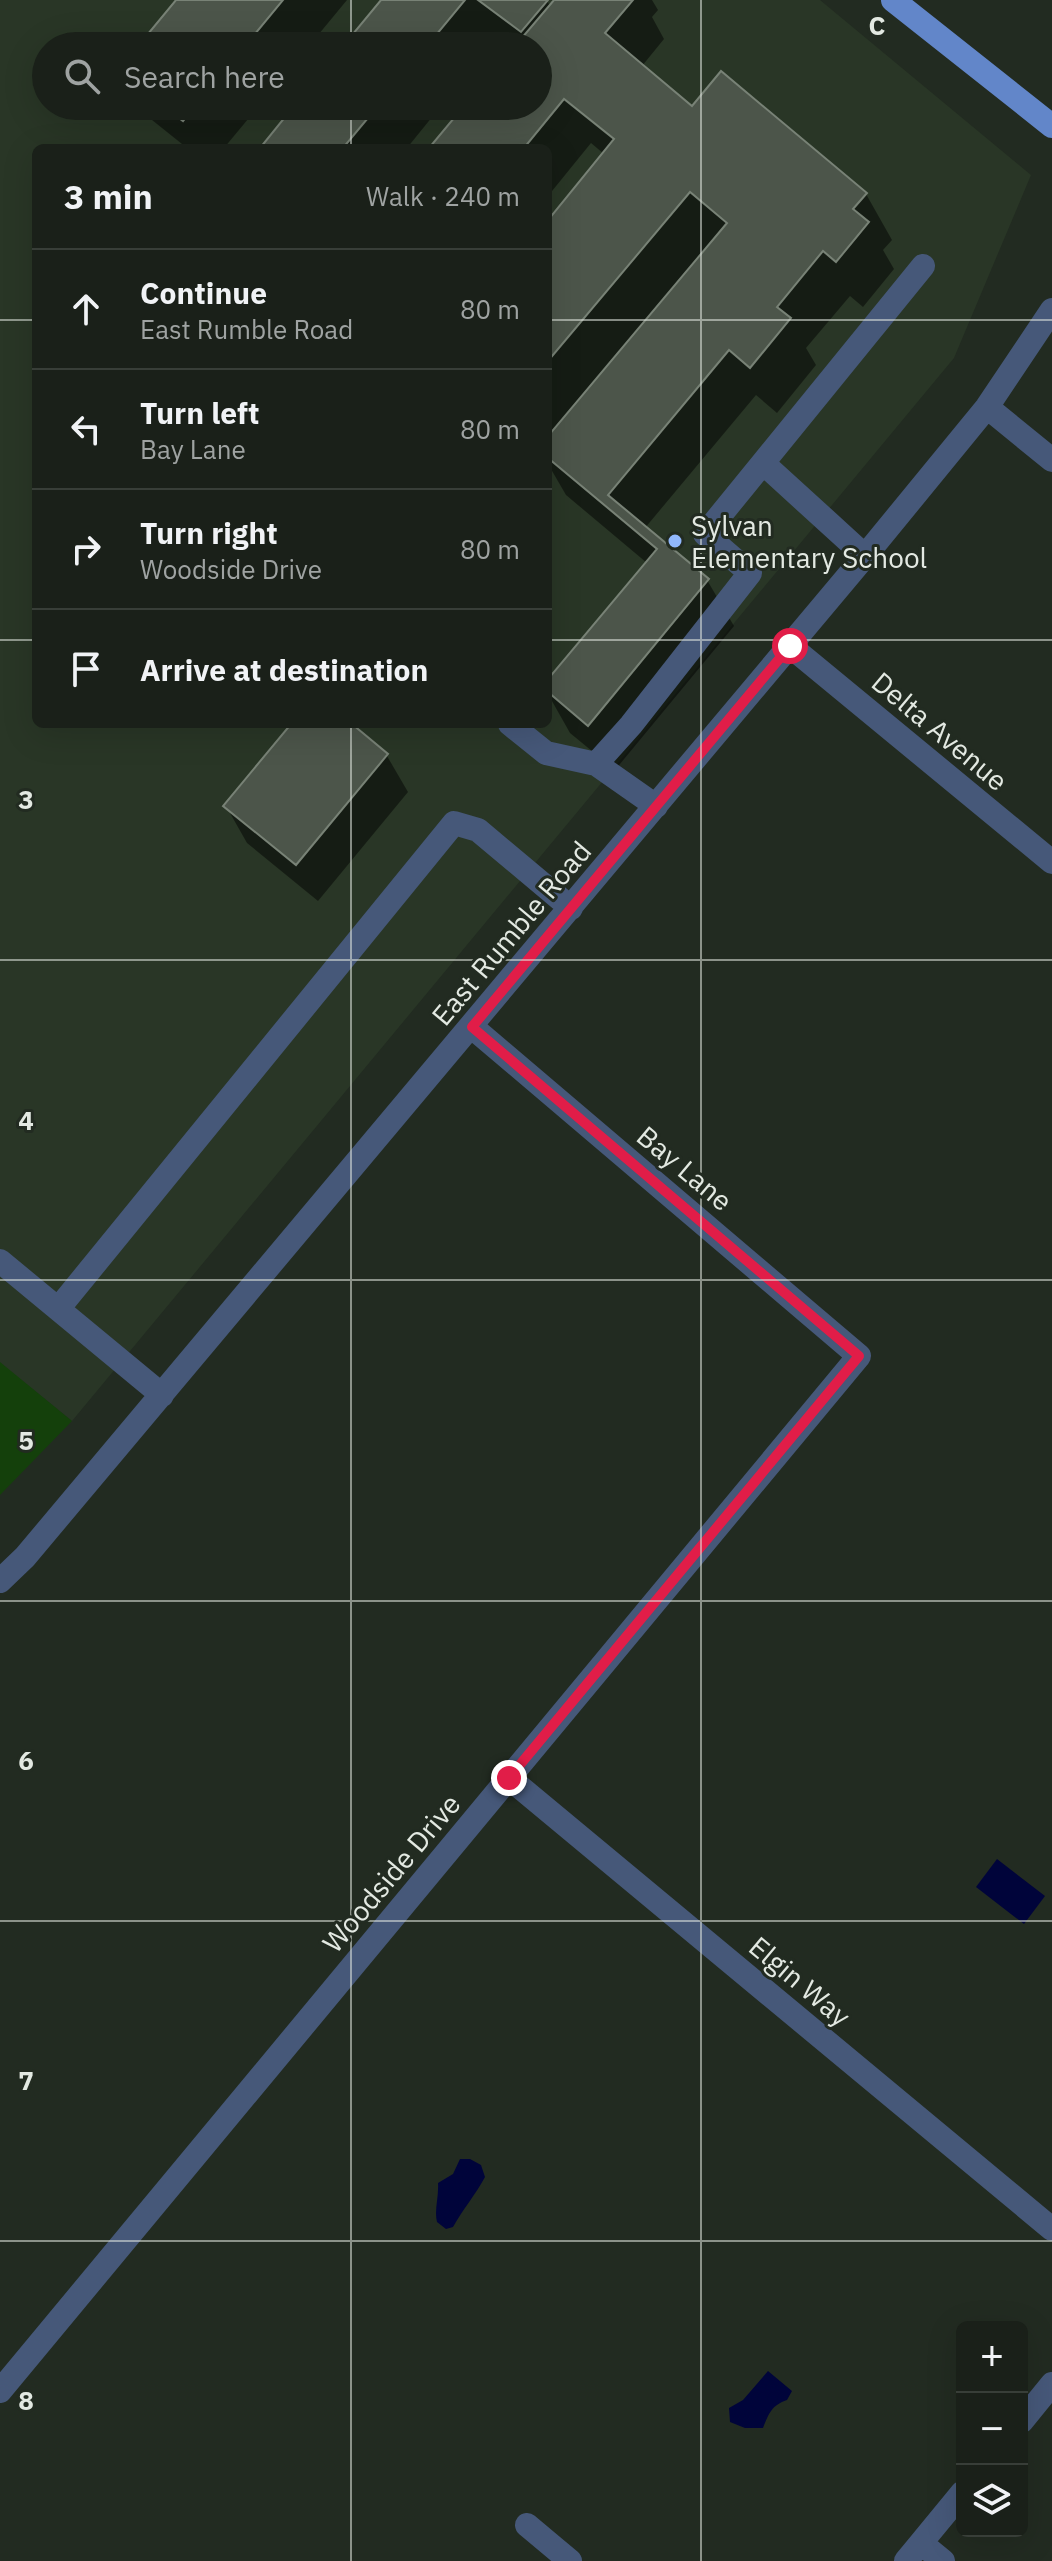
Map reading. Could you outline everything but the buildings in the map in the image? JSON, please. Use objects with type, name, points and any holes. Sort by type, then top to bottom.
[{"type":"main road","points":[[893,0],[1052,126]]},
{"type":"street","points":[[596,764],[631,725],[750,573],[705,534],[923,266]]},
{"type":"street","name":"East Rumble Road","points":[[0,1581],[25,1557],[162,1395],[865,556],[987,407],[1052,310]]},
{"type":"street","points":[[987,407],[1052,460]]},
{"type":"street","points":[[763,463],[865,556]]},
{"type":"street","name":"Delta Avenue","points":[[790,646],[1052,862]]},
{"type":"street","points":[[515,728],[546,753],[596,764],[656,806]]},
{"type":"street","points":[[58,1309],[454,823],[478,830],[571,908]]},
{"type":"street","name":"Bay Lane","points":[[472,1027],[859,1356]]},
{"type":"street","points":[[0,1261],[162,1395]]},
{"type":"street","name":"Woodside Drive","points":[[0,2391],[859,1356]]},
{"type":"street","name":"Elgin Way","points":[[509,1778],[1052,2229]]},
{"type":"street","points":[[1028,2414],[1052,2384]]},
{"type":"street","points":[[943,2561],[913,2552],[956,2500]]},
{"type":"street","points":[[527,2525],[570,2561]]},
{"type":"shaded area","name":"Sylvan Elementary School","points":[[0,0],[820,0],[1031,175],[954,358],[72,1421],[0,1363]]},
{"type":"shaded area","points":[[997,1859],[1045,1896],[1024,1924],[976,1887]]},
{"type":"shaded area","points":[[460,2159],[470,2159],[481,2165],[485,2177],[453,2227],[446,2229],[437,2222],[438,2183],[453,2174]]},
{"type":"shaded area","points":[[768,2371],[792,2391],[787,2400],[772,2410],[763,2428],[745,2428],[730,2422],[729,2408],[743,2400]]},
{"type":"green space","points":[[0,1362],[72,1421],[0,1495]]},
{"type":"place","name":"Sylvan Elementary School","points":[[675,541]]},
{"type":"route","points":[[509,1778],[859,1356],[472,1027],[790,646]]}]
